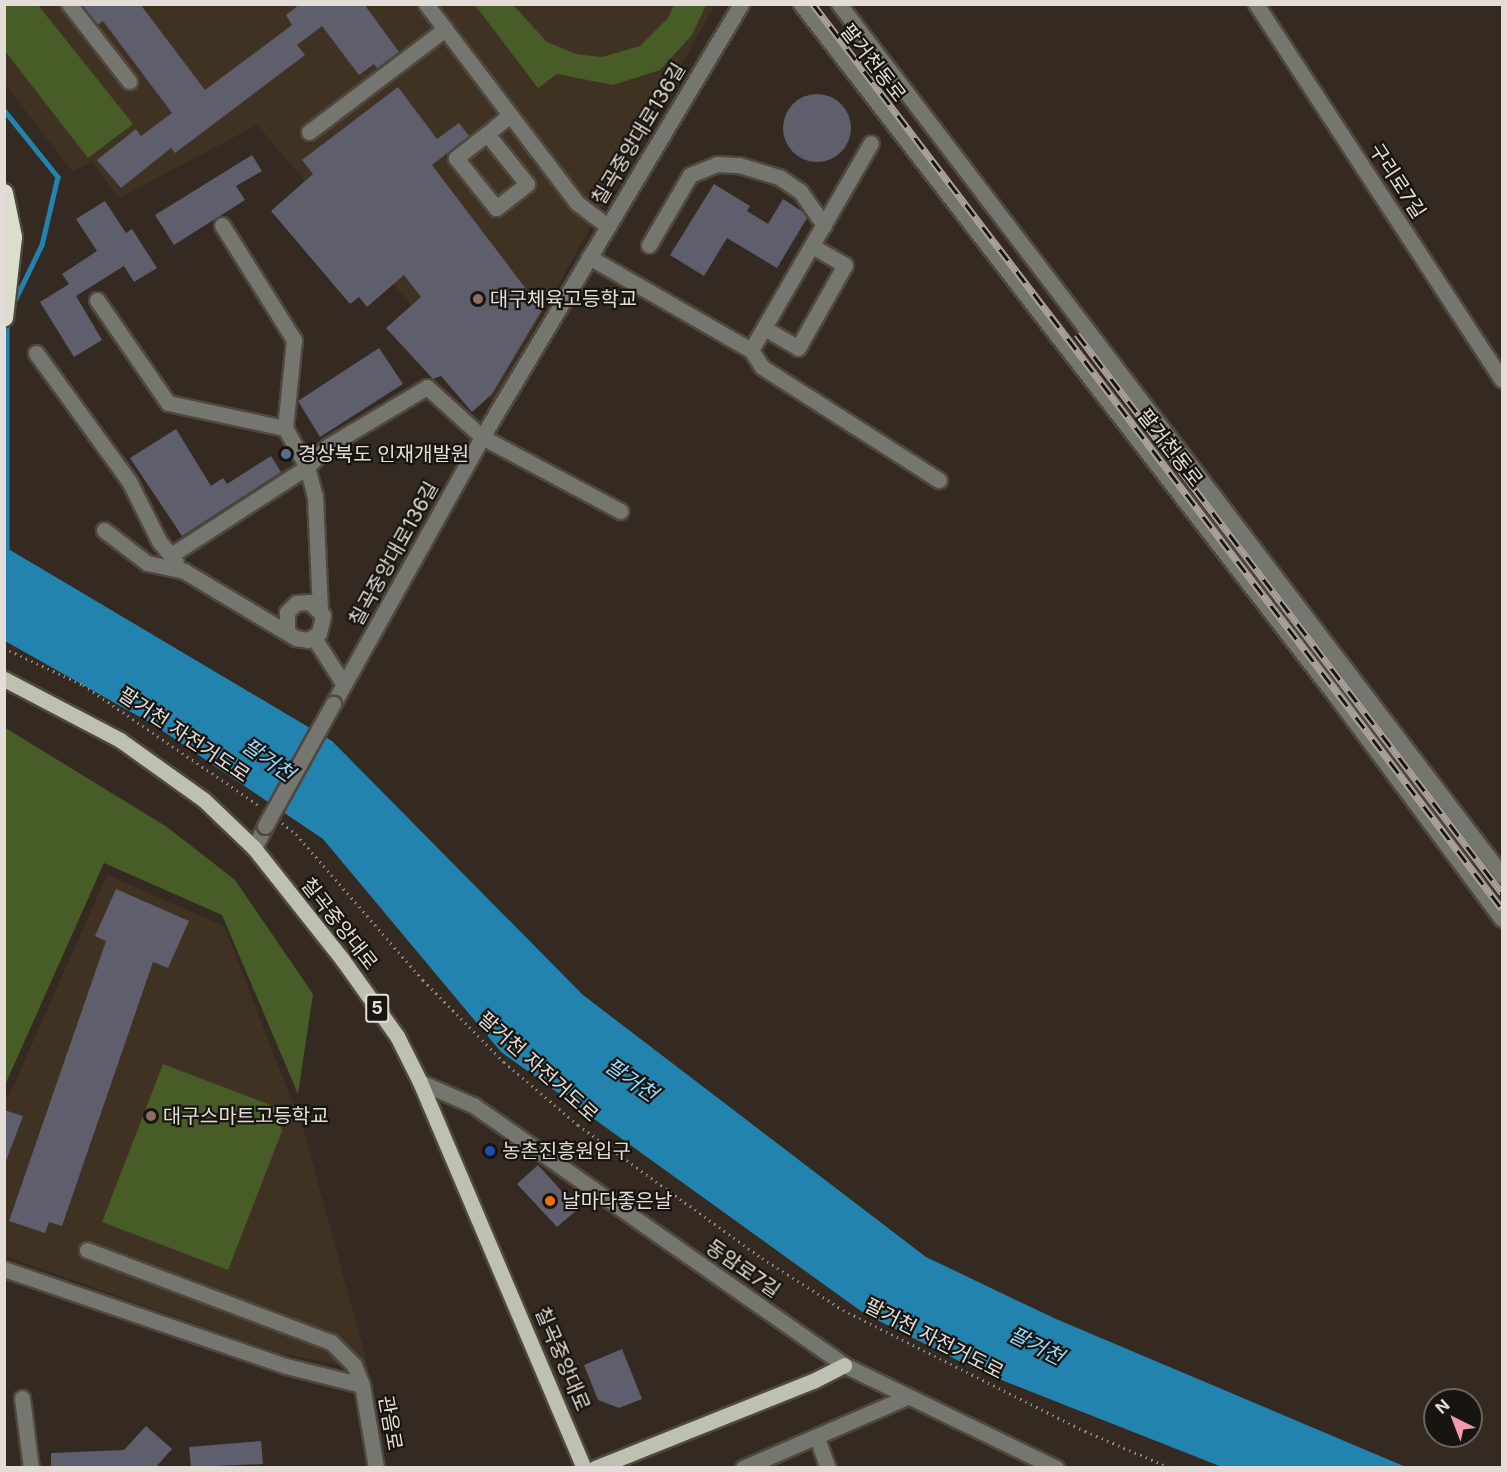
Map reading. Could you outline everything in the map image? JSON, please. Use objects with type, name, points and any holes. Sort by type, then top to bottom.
[{"type":"highway","points":[[4,193],[13,237],[4,318]]},
{"type":"main road","name":"칠곡중앙대로","points":[[4,679],[120,740],[204,800],[254,848],[397,1036],[420,1082],[585,1467]]},
{"type":"main road","points":[[596,1467],[813,1381],[844,1365]]},
{"type":"street","points":[[69,4],[129,81]]},
{"type":"street","points":[[426,4],[577,203],[608,226]]},
{"type":"street","name":"칠곡중앙대로136길","points":[[254,848],[272,823],[344,683],[482,437],[741,4]]},
{"type":"street","name":"팔거천동로","points":[[801,4],[1335,694],[1503,919]]},
{"type":"street","name":"팔거천동로","points":[[839,4],[1503,875]]},
{"type":"street","name":"구리로7길","points":[[1256,4],[1503,380]]},
{"type":"street","points":[[309,132],[445,29]]},
{"type":"street","points":[[487,134],[527,184],[496,208],[456,158],[510,115]]},
{"type":"street","points":[[751,350],[871,143]]},
{"type":"street","points":[[649,245],[690,175],[717,164],[739,165],[778,177],[800,191],[824,225]]},
{"type":"street","points":[[104,530],[147,563],[184,571],[302,640],[314,638],[322,628],[315,496],[307,467],[285,428],[294,340],[222,225]]},
{"type":"street","points":[[764,328],[798,348],[845,265],[812,246]]},
{"type":"street","points":[[589,257],[751,350],[762,367],[939,480]]},
{"type":"street","points":[[97,300],[168,403],[285,428]]},
{"type":"street","points":[[36,353],[129,481],[159,541],[184,571]]},
{"type":"street","points":[[171,555],[307,467],[328,446],[427,387],[482,437],[620,511]]},
{"type":"street","points":[[287,630],[285,618],[296,603],[309,602],[320,609]]},
{"type":"street","points":[[314,638],[344,683]]},
{"type":"street","name":"동암로7길","points":[[420,1082],[473,1105],[844,1365],[1056,1467]]},
{"type":"street","name":"관음로","points":[[87,1250],[331,1342],[354,1365],[362,1385],[376,1467]]},
{"type":"street","points":[[4,1269],[286,1366],[362,1385]]},
{"type":"street","points":[[743,1467],[817,1438],[907,1397]]},
{"type":"street","points":[[22,1398],[31,1467]]},
{"type":"street","points":[[817,1438],[828,1467]]},
{"type":"path","name":"팔거천 자전거도로","points":[[4,648],[83,685],[262,807]]},
{"type":"path","name":"팔거천 자전거도로","points":[[272,823],[296,834],[423,980],[504,1062],[578,1125],[762,1258],[843,1310],[1085,1431],[1171,1467]]},
{"type":"shaded area","name":"대구체육고등학교","points":[[5,5],[715,5],[493,401],[257,125],[119,198],[92,162],[72,171],[5,84]]},
{"type":"shaded area","name":"대구스마트고등학교","points":[[107,875],[224,926],[305,1135],[369,1370],[278,1353],[5,1256],[5,1095],[9,1096]]},
{"type":"green space","points":[[5,4],[38,5],[133,124],[88,158],[5,51]]},
{"type":"green space","points":[[475,5],[513,5],[547,42],[576,54],[602,57],[640,46],[668,18],[674,5],[706,5],[692,35],[660,70],[613,85],[557,74],[538,88]]},
{"type":"green space","points":[[4,727],[167,827],[235,880],[313,994],[298,1094],[222,915],[104,863],[5,1085]]},
{"type":"green space","points":[[163,1064],[276,1107],[282,1131],[228,1270],[102,1222]]},
{"type":"water","name":"팔거천","points":[[5,547],[332,741],[583,995],[926,1257],[1056,1319],[1406,1467],[1222,1467],[981,1372],[865,1314],[501,1052],[323,839],[154,725],[5,641]]},
{"type":"building","points":[[82,4],[140,4],[205,90],[292,25],[286,15],[300,4],[364,4],[399,52],[377,68],[374,64],[359,75],[322,26],[297,45],[305,55],[175,153],[171,148],[121,188],[97,160],[136,129],[141,136],[172,113],[103,21],[97,25]]},
{"type":"building","points":[[398,87],[437,139],[459,123],[469,136],[432,165],[542,310],[492,394],[472,412],[441,376],[433,379],[386,328],[421,297],[404,275],[367,307],[359,297],[350,304],[271,211],[313,174],[302,160]]},
{"type":"building","points":[[817,94],[830,97],[841,104],[848,115],[851,128],[848,141],[841,152],[830,159],[817,162],[804,159],[793,152],[786,141],[783,128],[786,115],[793,104],[804,97]]},
{"type":"building","points":[[252,155],[262,171],[236,186],[245,200],[174,245],[155,215]]},
{"type":"building","points":[[714,184],[750,206],[747,211],[768,224],[783,199],[803,212],[807,218],[777,268],[727,238],[704,276],[670,255]]},
{"type":"building","points":[[105,201],[126,233],[132,229],[157,268],[134,282],[124,266],[76,296],[102,340],[74,357],[40,302],[69,284],[62,274],[97,251],[76,219]]},
{"type":"building","points":[[379,348],[403,384],[320,437],[298,401]]},
{"type":"building","points":[[176,429],[211,486],[223,478],[227,484],[271,456],[281,472],[182,536],[130,458]]},
{"type":"building","points":[[116,889],[189,921],[168,968],[153,962],[62,1226],[49,1222],[45,1233],[9,1221],[106,941],[95,936]]},
{"type":"building","points":[[4,1110],[23,1116],[6,1161],[4,1161]]},
{"type":"building","points":[[538,1165],[578,1209],[557,1227],[517,1184]]},
{"type":"building","points":[[622,1349],[642,1399],[619,1408],[598,1400],[584,1365]]},
{"type":"building","points":[[146,1426],[172,1449],[156,1467],[51,1467],[51,1453],[124,1450]]},
{"type":"building","points":[[261,1441],[263,1464],[191,1467],[189,1447]]},
{"type":"waterway","points":[[4,110],[58,177],[42,245],[13,305]]},
{"type":"waterway","points":[[7,321],[7,552]]},
{"type":"railway","points":[[813,4],[1502,909]]},
{"type":"railway","points":[[1077,334],[1502,893]]},
{"type":"place","name":"대구체육고등학교","points":[[478,299]]},
{"type":"place","name":"경상북도 인재개발원","points":[[286,454]]},
{"type":"place","name":"대구스마트고등학교","points":[[151,1116]]},
{"type":"place","name":"농촌진흥원입구","points":[[490,1151]]},
{"type":"place","name":"날마다좋은날","points":[[550,1201]]}]
